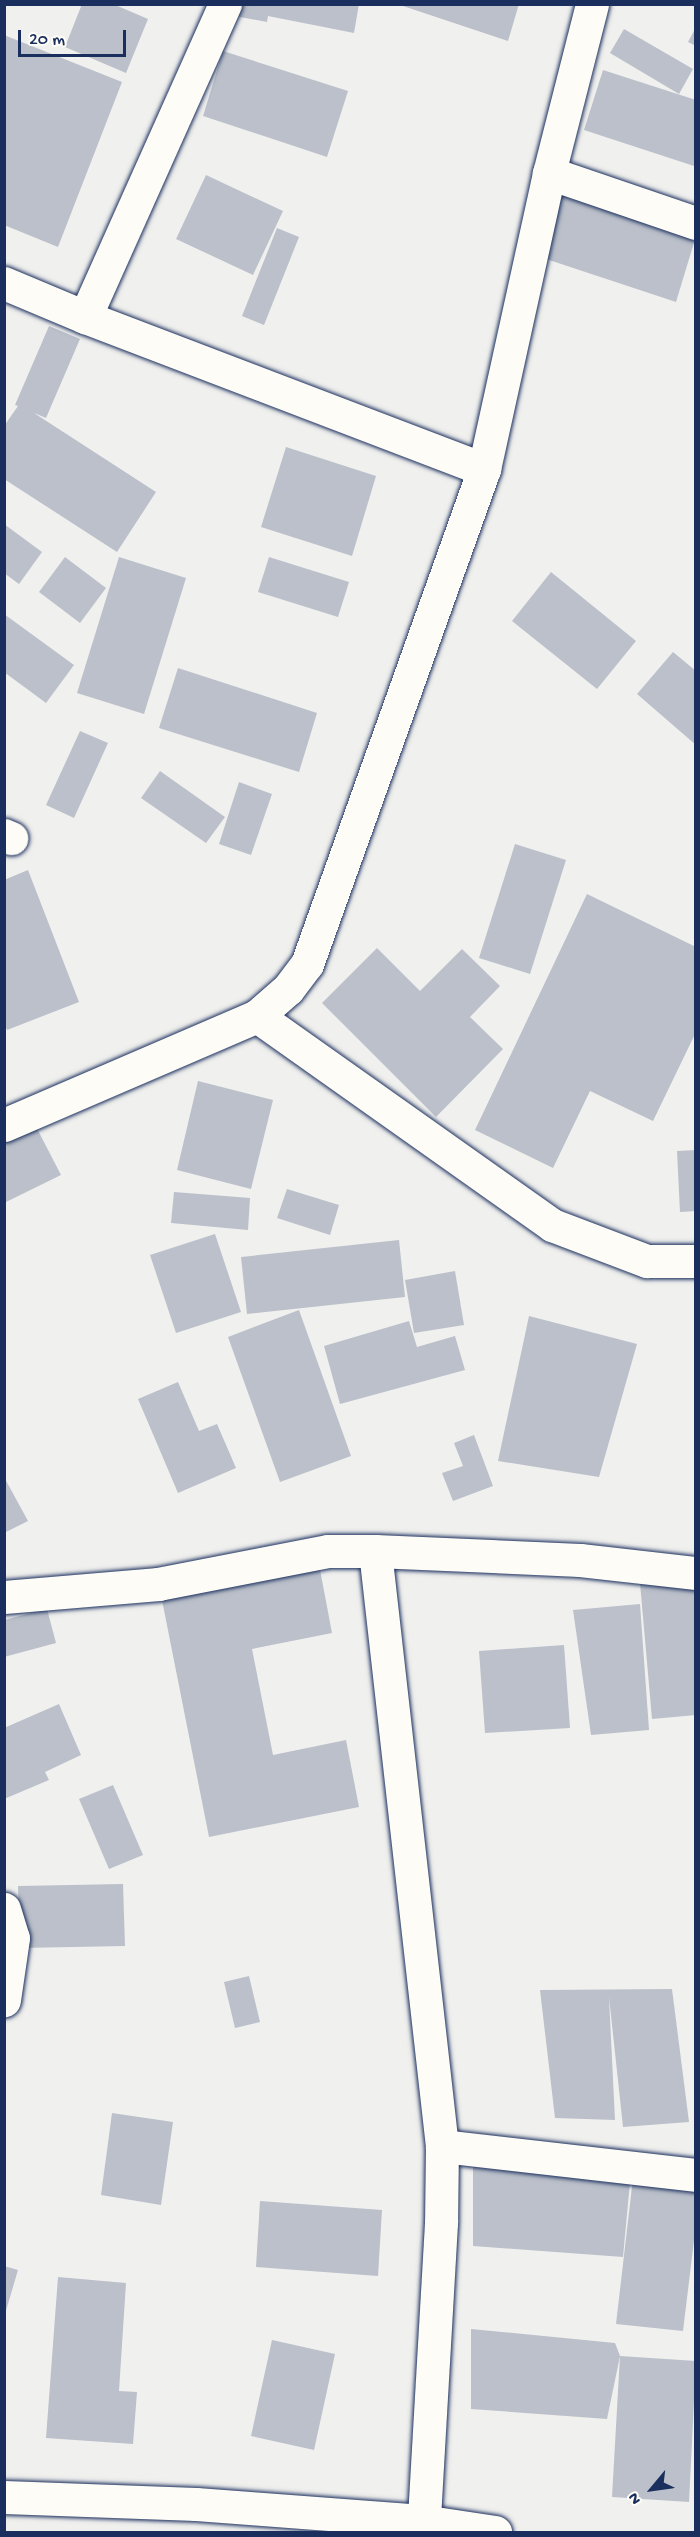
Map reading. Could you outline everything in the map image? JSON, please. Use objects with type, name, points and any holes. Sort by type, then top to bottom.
[{"type":"street","points":[[85,317],[225,4]]},
{"type":"street","points":[[4,1125],[257,1016],[288,989],[307,964],[484,469],[549,173],[592,4]]},
{"type":"street","points":[[549,173],[696,223]]},
{"type":"street","points":[[4,283],[85,317],[484,469]]},
{"type":"street","points":[[257,1016],[552,1225],[647,1261],[696,1261]]},
{"type":"street","points":[[4,1597],[158,1584],[328,1551],[580,1560],[696,1573]]},
{"type":"street","points":[[375,1551],[442,2146],[441,2223],[422,2527]]},
{"type":"street","points":[[4,1909],[13,1938],[4,2000]]},
{"type":"street","points":[[442,2146],[696,2175]]},
{"type":"street","points":[[4,2497],[196,2518],[495,2532]]},
{"type":"building","points":[[82,4],[113,4],[148,19],[126,73],[65,47]]},
{"type":"building","points":[[231,4],[359,4],[354,33],[268,16],[267,22],[229,15]]},
{"type":"building","points":[[397,4],[519,4],[508,41]]},
{"type":"building","points":[[696,27],[696,46],[688,42]]},
{"type":"building","points":[[624,29],[693,69],[679,94],[610,53]]},
{"type":"building","points":[[4,35],[122,82],[58,247],[4,225]]},
{"type":"building","points":[[223,51],[348,91],[327,157],[203,116]]},
{"type":"building","points":[[603,70],[696,100],[694,166],[584,130]]},
{"type":"building","points":[[206,175],[283,211],[253,275],[176,239]]},
{"type":"building","points":[[559,190],[696,236],[676,302],[537,256]]},
{"type":"building","points":[[277,228],[299,237],[264,325],[242,316]]},
{"type":"building","points":[[49,326],[80,339],[46,418],[34,413],[156,492],[117,552],[4,479],[4,426],[18,406],[15,405]]},
{"type":"building","points":[[286,447],[376,476],[352,556],[261,527]]},
{"type":"building","points":[[4,524],[42,552],[19,584],[4,573]]},
{"type":"building","points":[[65,557],[106,588],[80,623],[39,592]]},
{"type":"building","points":[[119,557],[186,578],[144,714],[77,693]]},
{"type":"building","points":[[269,557],[349,582],[338,617],[258,592]]},
{"type":"building","points":[[551,572],[636,641],[597,689],[512,621]]},
{"type":"building","points":[[4,614],[74,665],[46,703],[4,672]]},
{"type":"building","points":[[673,652],[696,671],[696,745],[637,694]]},
{"type":"building","points":[[178,668],[317,713],[299,772],[159,728]]},
{"type":"building","points":[[80,731],[108,743],[74,818],[46,805]]},
{"type":"building","points":[[160,771],[225,817],[206,843],[141,798]]},
{"type":"building","points":[[239,782],[272,794],[251,855],[219,844]]},
{"type":"building","points":[[515,844],[566,860],[530,974],[479,958]]},
{"type":"building","points":[[28,870],[79,1002],[7,1030],[4,1023],[4,880]]},
{"type":"building","points":[[587,894],[696,947],[696,1032],[653,1121],[590,1091],[553,1168],[475,1130]]},
{"type":"building","points":[[377,948],[420,991],[462,949],[500,986],[470,1017],[503,1049],[436,1117],[322,1003]]},
{"type":"building","points":[[198,1081],[273,1100],[251,1189],[177,1170]]},
{"type":"building","points":[[29,1113],[61,1175],[4,1203],[4,1125]]},
{"type":"building","points":[[696,1150],[696,1211],[680,1212],[677,1151]]},
{"type":"building","points":[[287,1189],[339,1205],[330,1235],[277,1218]]},
{"type":"building","points":[[174,1192],[250,1198],[248,1230],[171,1223]]},
{"type":"building","points":[[215,1234],[241,1312],[176,1333],[150,1255]]},
{"type":"building","points":[[399,1240],[405,1297],[247,1314],[241,1257]]},
{"type":"building","points":[[455,1271],[464,1325],[414,1333],[405,1280]]},
{"type":"building","points":[[299,1310],[351,1456],[280,1482],[228,1337]]},
{"type":"building","points":[[529,1316],[637,1344],[599,1477],[498,1461]]},
{"type":"building","points":[[409,1321],[417,1347],[455,1336],[465,1370],[340,1404],[324,1346]]},
{"type":"building","points":[[178,1382],[199,1431],[217,1424],[236,1468],[178,1493],[138,1399]]},
{"type":"building","points":[[474,1435],[493,1486],[453,1501],[442,1473],[463,1466],[454,1443]]},
{"type":"building","points":[[4,1477],[28,1521],[4,1533]]},
{"type":"building","points":[[318,1559],[332,1633],[252,1649],[273,1755],[346,1740],[359,1807],[209,1837],[160,1590]]},
{"type":"building","points":[[696,1579],[696,1715],[652,1719],[640,1583]]},
{"type":"building","points":[[640,1604],[649,1730],[591,1735],[573,1610]]},
{"type":"building","points":[[47,1609],[56,1643],[4,1657],[4,1620]]},
{"type":"building","points":[[564,1645],[570,1728],[485,1733],[479,1651]]},
{"type":"building","points":[[59,1704],[81,1755],[45,1772],[49,1780],[4,1799],[4,1728]]},
{"type":"building","points":[[113,1785],[143,1855],[109,1869],[79,1799]]},
{"type":"building","points":[[123,1884],[125,1946],[20,1948],[18,1886]]},
{"type":"building","points":[[249,1976],[260,2022],[235,2028],[224,1982]]},
{"type":"building","points":[[672,1989],[689,2122],[623,2127],[609,1997],[615,2120],[555,2118],[540,1990]]},
{"type":"building","points":[[112,2113],[173,2122],[161,2205],[101,2195]]},
{"type":"building","points":[[473,2167],[630,2182],[623,2257],[473,2246]]},
{"type":"building","points":[[633,2178],[696,2185],[696,2224],[683,2331],[616,2324]]},
{"type":"building","points":[[260,2201],[382,2210],[378,2276],[256,2267]]},
{"type":"building","points":[[4,2266],[18,2270],[5,2314],[4,2314]]},
{"type":"building","points":[[58,2277],[126,2283],[119,2391],[137,2392],[133,2444],[46,2438]]},
{"type":"building","points":[[471,2329],[615,2343],[620,2356],[607,2419],[471,2409]]},
{"type":"building","points":[[272,2340],[335,2354],[314,2450],[251,2436]]},
{"type":"building","points":[[620,2356],[696,2361],[689,2502],[612,2497]]}]
